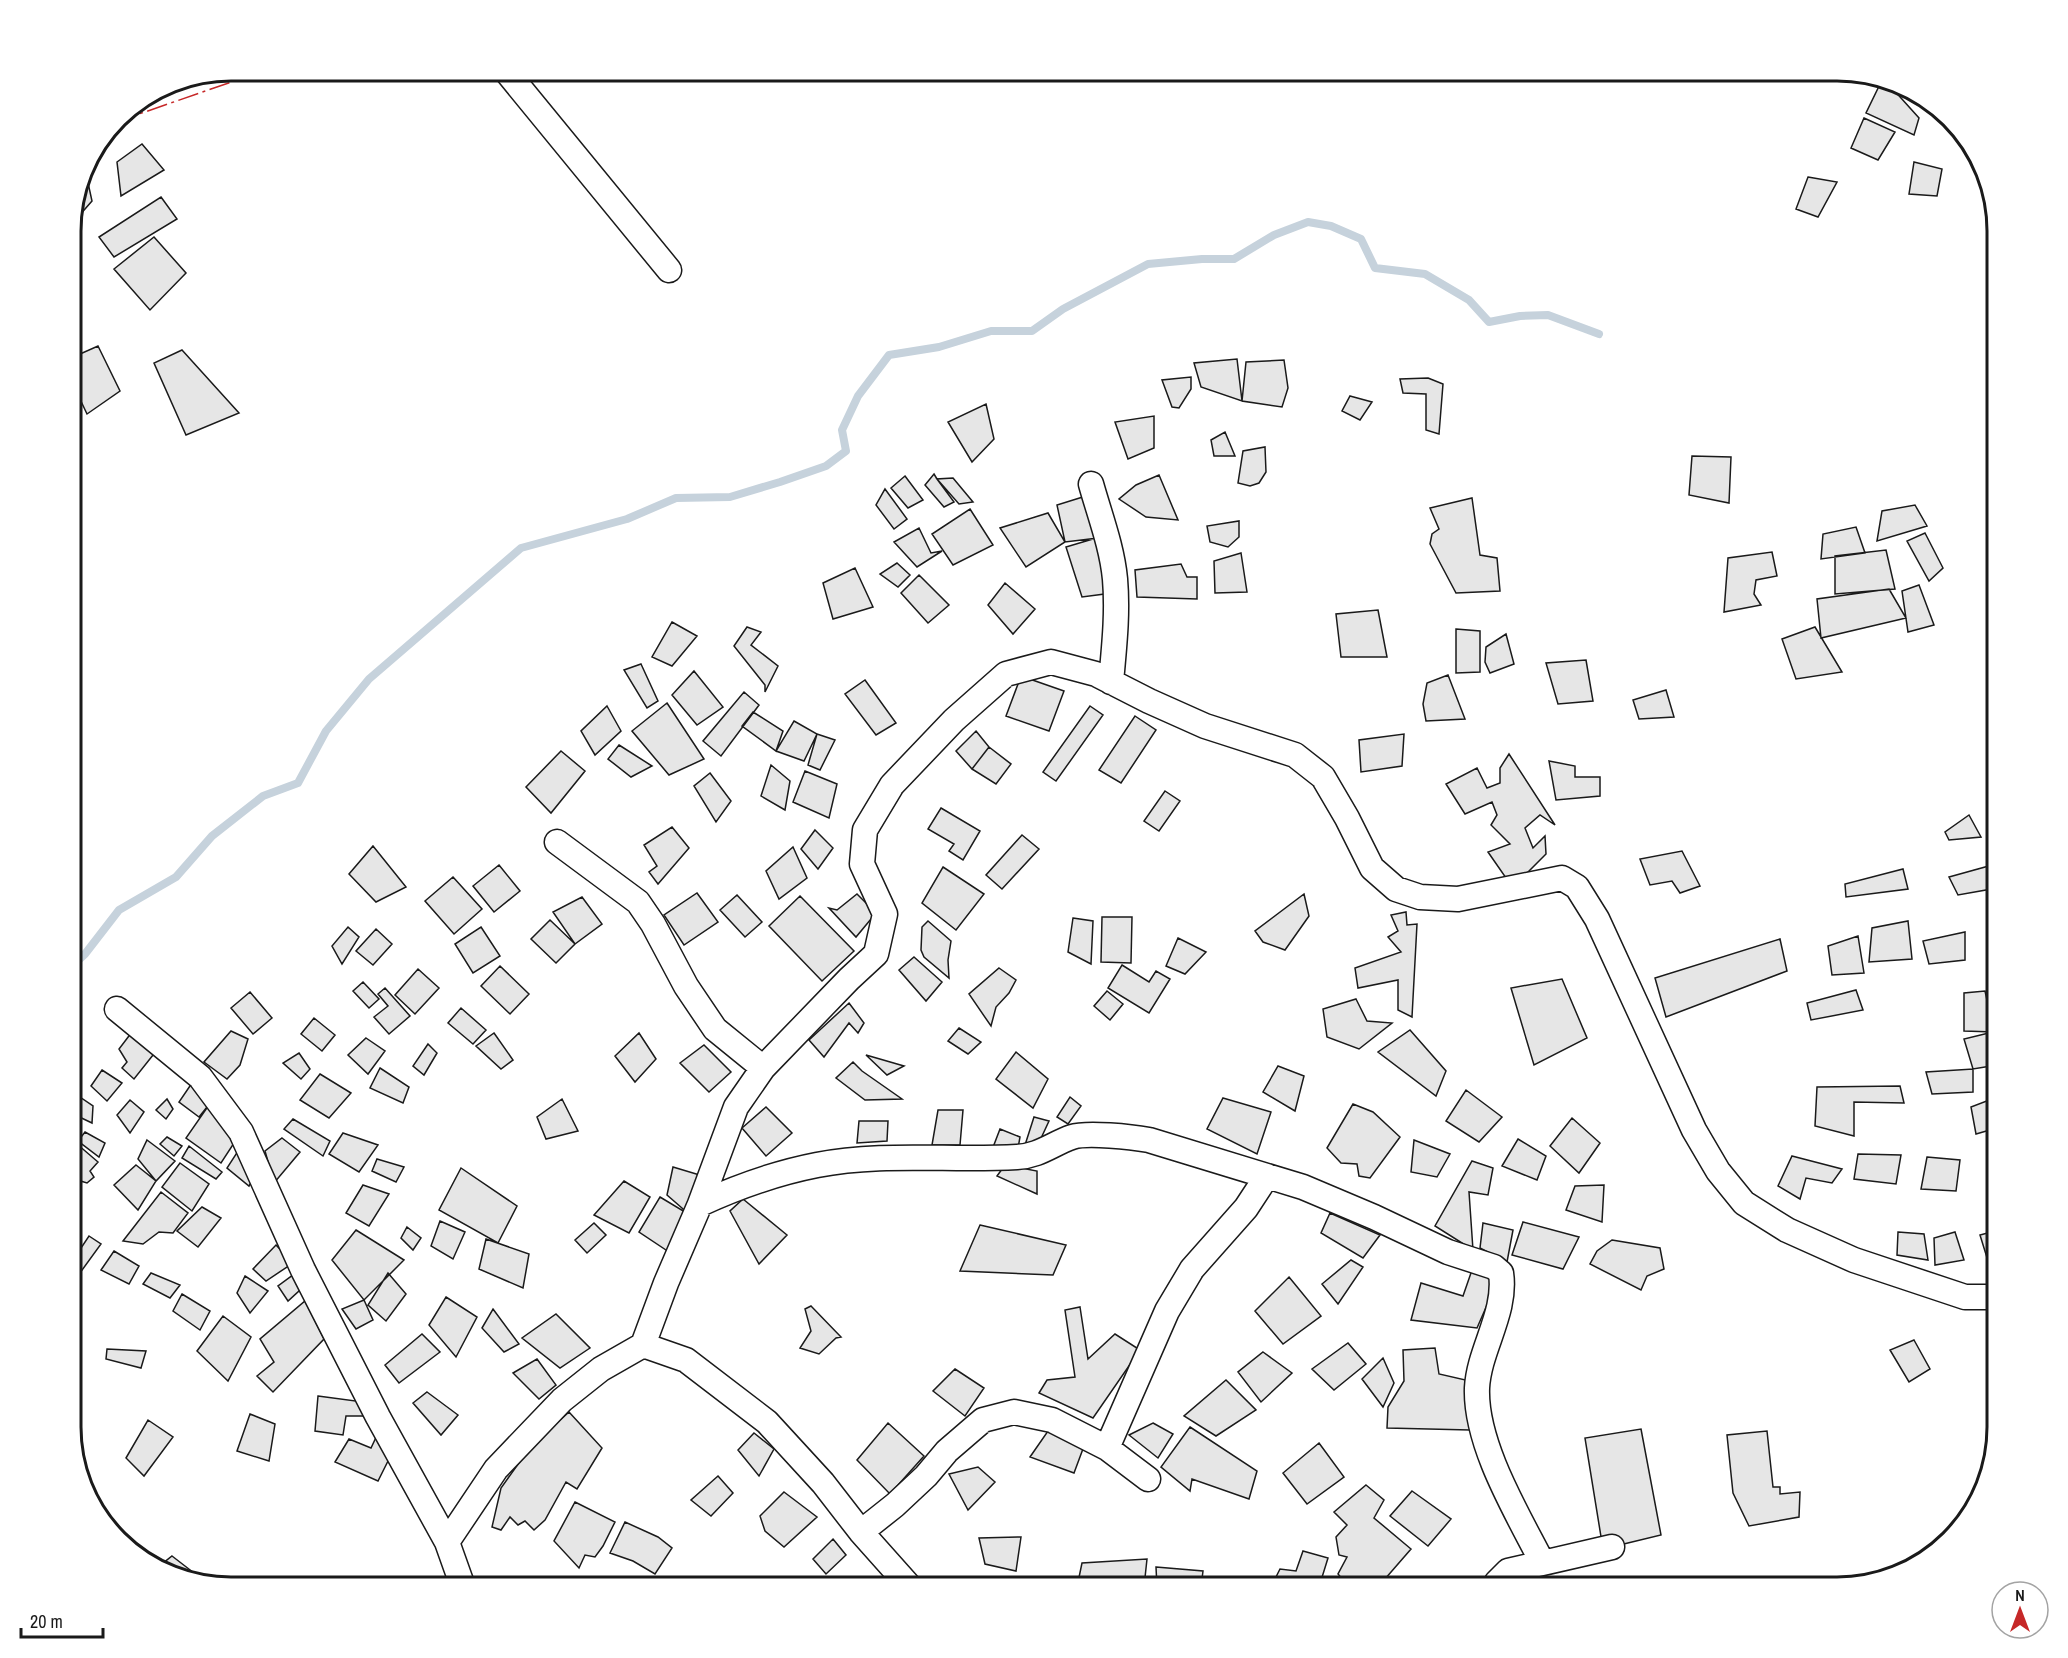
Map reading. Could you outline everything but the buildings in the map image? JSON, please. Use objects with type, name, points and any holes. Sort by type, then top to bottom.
[{"type":"street","points":[[515,81],[669,270]]},
{"type":"street","points":[[1091,484],[1107,537],[1115,578],[1116,627],[1112,682]]},
{"type":"street","points":[[447,1542],[496,1469],[562,1400],[601,1369],[643,1345],[736,1107],[763,1068],[876,954],[885,914],[862,864],[865,830],[892,786],[954,720],[1006,674],[1051,662],[1096,674],[1205,726],[1295,755],[1323,777],[1372,868],[1396,890],[1420,897],[1458,898],[1563,878],[1577,887],[1597,919],[1694,1130],[1719,1171],[1744,1203],[1787,1230],[1854,1260],[1965,1297],[1987,1297]]},
{"type":"street","points":[[557,842],[638,902],[653,924],[686,986],[715,1029],[763,1068]]},
{"type":"street","points":[[117,1009],[200,1077],[242,1132],[303,1270],[378,1417],[447,1542],[459,1577]]},
{"type":"street","points":[[700,1204],[727,1192],[778,1175],[818,1165],[933,1157],[1018,1157],[1038,1154],[1055,1143],[1075,1136],[1134,1137],[1303,1187],[1448,1252],[1494,1267],[1502,1273],[1503,1285],[1500,1307],[1485,1347],[1477,1388],[1481,1423],[1490,1454],[1542,1562]]},
{"type":"street","points":[[1107,1448],[1167,1311],[1187,1277],[1246,1208],[1267,1176]]},
{"type":"street","points":[[643,1345],[686,1360],[767,1422],[823,1483],[861,1532],[901,1577]]},
{"type":"street","points":[[861,1532],[895,1505],[926,1476],[947,1451],[983,1420],[1014,1412],[1052,1420],[1107,1448],[1148,1479]]},
{"type":"street","points":[[1503,1577],[1508,1571],[1611,1547]]},
{"type":"waterway","points":[[81,958],[119,910],[176,877],[212,836],[263,796],[298,783],[326,731],[369,679],[521,548],[627,519],[676,498],[730,497],[826,466],[846,451],[842,430],[858,396],[889,355],[939,347],[991,331],[1032,331],[1063,309],[1148,264],[1202,259],[1234,259],[1274,235],[1308,222],[1331,226],[1361,239],[1375,268],[1425,274],[1469,300],[1489,322],[1520,316],[1548,315],[1599,334]]},
{"type":"power","points":[[135,115],[234,81]]}]
